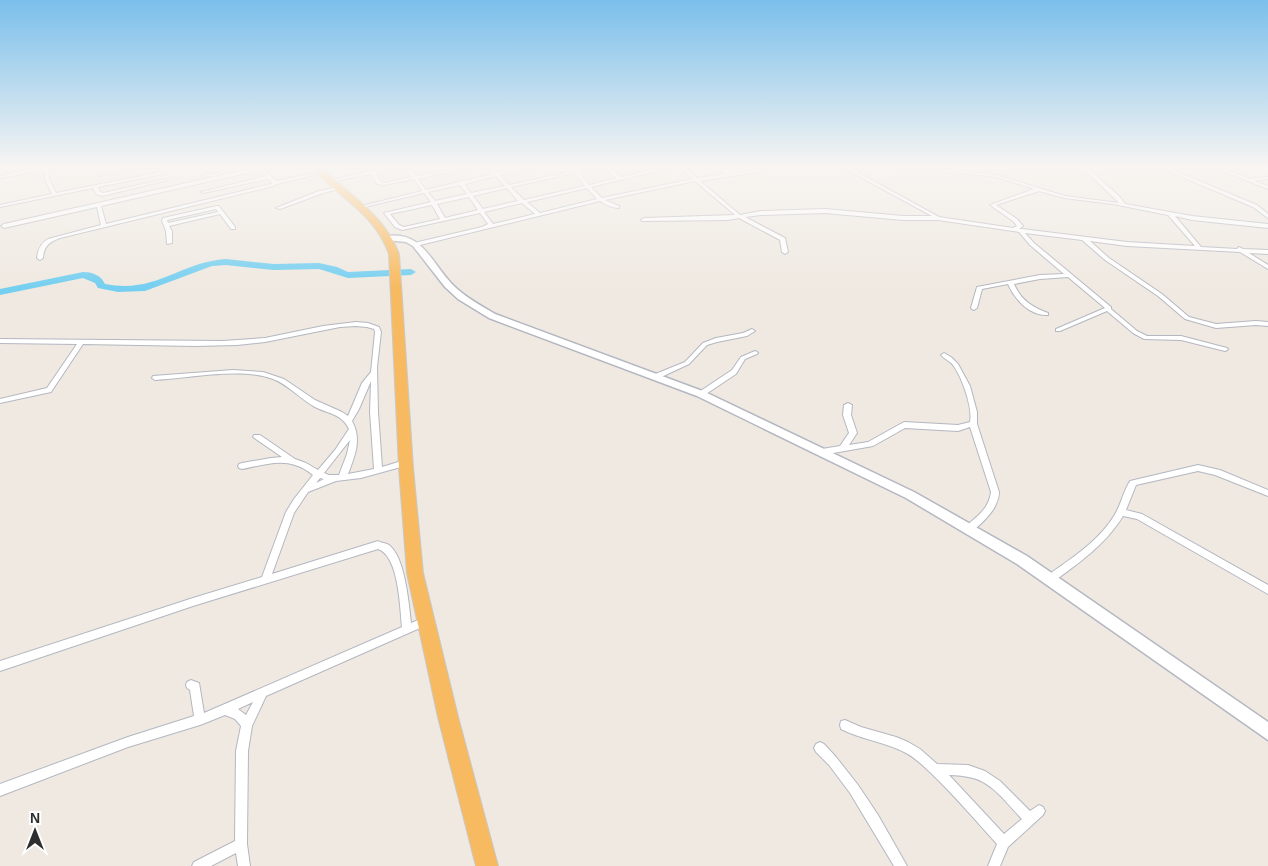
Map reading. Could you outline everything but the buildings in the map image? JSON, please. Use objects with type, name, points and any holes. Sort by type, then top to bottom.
[{"type":"highway","points":[[360,207],[372,216],[390,238],[395,263],[406,463],[415,573],[448,717],[487,866]]},
{"type":"main road","points":[[390,238],[408,240],[416,244],[448,285],[461,297],[484,312],[539,335],[701,394],[910,495],[969,528],[1050,579],[1268,732]]},
{"type":"street","points":[[4,226],[97,206]]},
{"type":"street","points":[[99,206],[104,225]]},
{"type":"street","points":[[40,258],[41,247],[58,236],[185,206]]},
{"type":"street","points":[[217,206],[218,210],[233,228]]},
{"type":"street","points":[[278,208],[282,206]]},
{"type":"street","points":[[421,206],[387,213],[397,226],[404,228],[500,206]]},
{"type":"street","points":[[435,206],[443,220]]},
{"type":"street","points":[[478,206],[491,225],[489,227]]},
{"type":"street","points":[[529,206],[538,215]]},
{"type":"street","points":[[416,244],[572,206]]},
{"type":"street","points":[[728,206],[739,216],[783,239],[785,252]]},
{"type":"street","points":[[917,206],[938,218]]},
{"type":"street","points":[[994,206],[1015,220],[1020,226],[1018,230]]},
{"type":"street","points":[[1130,206],[1170,214],[1268,226]]},
{"type":"street","points":[[1254,206],[1268,216]]},
{"type":"street","points":[[1258,208],[1268,207]]},
{"type":"street","points":[[166,222],[218,210]]},
{"type":"street","points":[[644,220],[728,218],[819,211],[903,218],[938,218],[1084,239],[1151,246],[1239,249],[1268,252]]},
{"type":"street","points":[[162,212],[166,222],[169,243]]},
{"type":"street","points":[[1170,214],[1199,247]]},
{"type":"street","points":[[1018,230],[1135,332],[1146,338],[1182,338],[1224,348]]},
{"type":"street","points":[[1084,239],[1107,259],[1160,295],[1187,318],[1216,326],[1268,324]]},
{"type":"street","points":[[1239,249],[1268,268]]},
{"type":"street","points":[[974,308],[979,288],[1040,277],[1070,275]]},
{"type":"street","points":[[1010,282],[1019,300],[1033,309],[1046,314]]},
{"type":"street","points":[[1058,330],[1108,309]]},
{"type":"street","points":[[0,341],[231,343],[264,340],[349,325],[368,324],[376,328],[378,332],[374,372],[374,412],[378,470]]},
{"type":"street","points":[[655,377],[688,363],[705,344],[745,335],[752,331]]},
{"type":"street","points":[[0,401],[49,390],[81,343]]},
{"type":"street","points":[[701,394],[734,372],[743,358],[755,353]]},
{"type":"street","points":[[944,355],[956,366],[968,392],[974,410],[975,420],[973,424],[995,492],[993,507],[969,528]]},
{"type":"street","points":[[348,421],[354,414],[367,380],[374,372]]},
{"type":"street","points":[[155,378],[227,373],[268,376],[290,385],[315,403],[341,414],[348,421],[354,441],[349,462],[338,478]]},
{"type":"street","points":[[843,448],[853,433],[847,415],[848,405]]},
{"type":"street","points":[[822,452],[870,444],[904,425],[958,428],[973,424]]},
{"type":"street","points":[[266,579],[290,512],[334,458],[352,430]]},
{"type":"street","points":[[257,437],[292,460],[320,475],[338,478]]},
{"type":"street","points":[[242,466],[276,460],[292,460]]},
{"type":"street","points":[[307,490],[338,478],[406,463]]},
{"type":"street","points":[[1050,579],[1103,536],[1121,512],[1133,483],[1189,469],[1210,470],[1268,493]]},
{"type":"street","points":[[1121,512],[1139,516],[1268,590]]},
{"type":"street","points":[[0,666],[266,579],[378,545],[383,545],[389,549],[395,559],[407,629]]},
{"type":"street","points":[[0,790],[128,742],[200,720],[426,621]]},
{"type":"street","points":[[191,685],[195,686],[197,693],[200,720]]},
{"type":"street","points":[[244,866],[241,844],[242,751],[248,725],[262,694]]},
{"type":"street","points":[[225,710],[235,711],[248,725]]},
{"type":"street","points":[[845,724],[857,732],[902,744],[913,750],[934,768],[1004,843]]},
{"type":"street","points":[[820,748],[834,761],[859,795],[901,866]]},
{"type":"street","points":[[934,768],[973,772],[983,776],[1035,815],[1004,843],[994,866]]},
{"type":"street","points":[[198,866],[241,844]]},
{"type":"waterway","points":[[0,292],[83,275],[89,275],[99,281],[101,286],[132,290],[145,288],[218,262],[274,267],[319,266],[334,269],[348,275],[411,272]]}]
